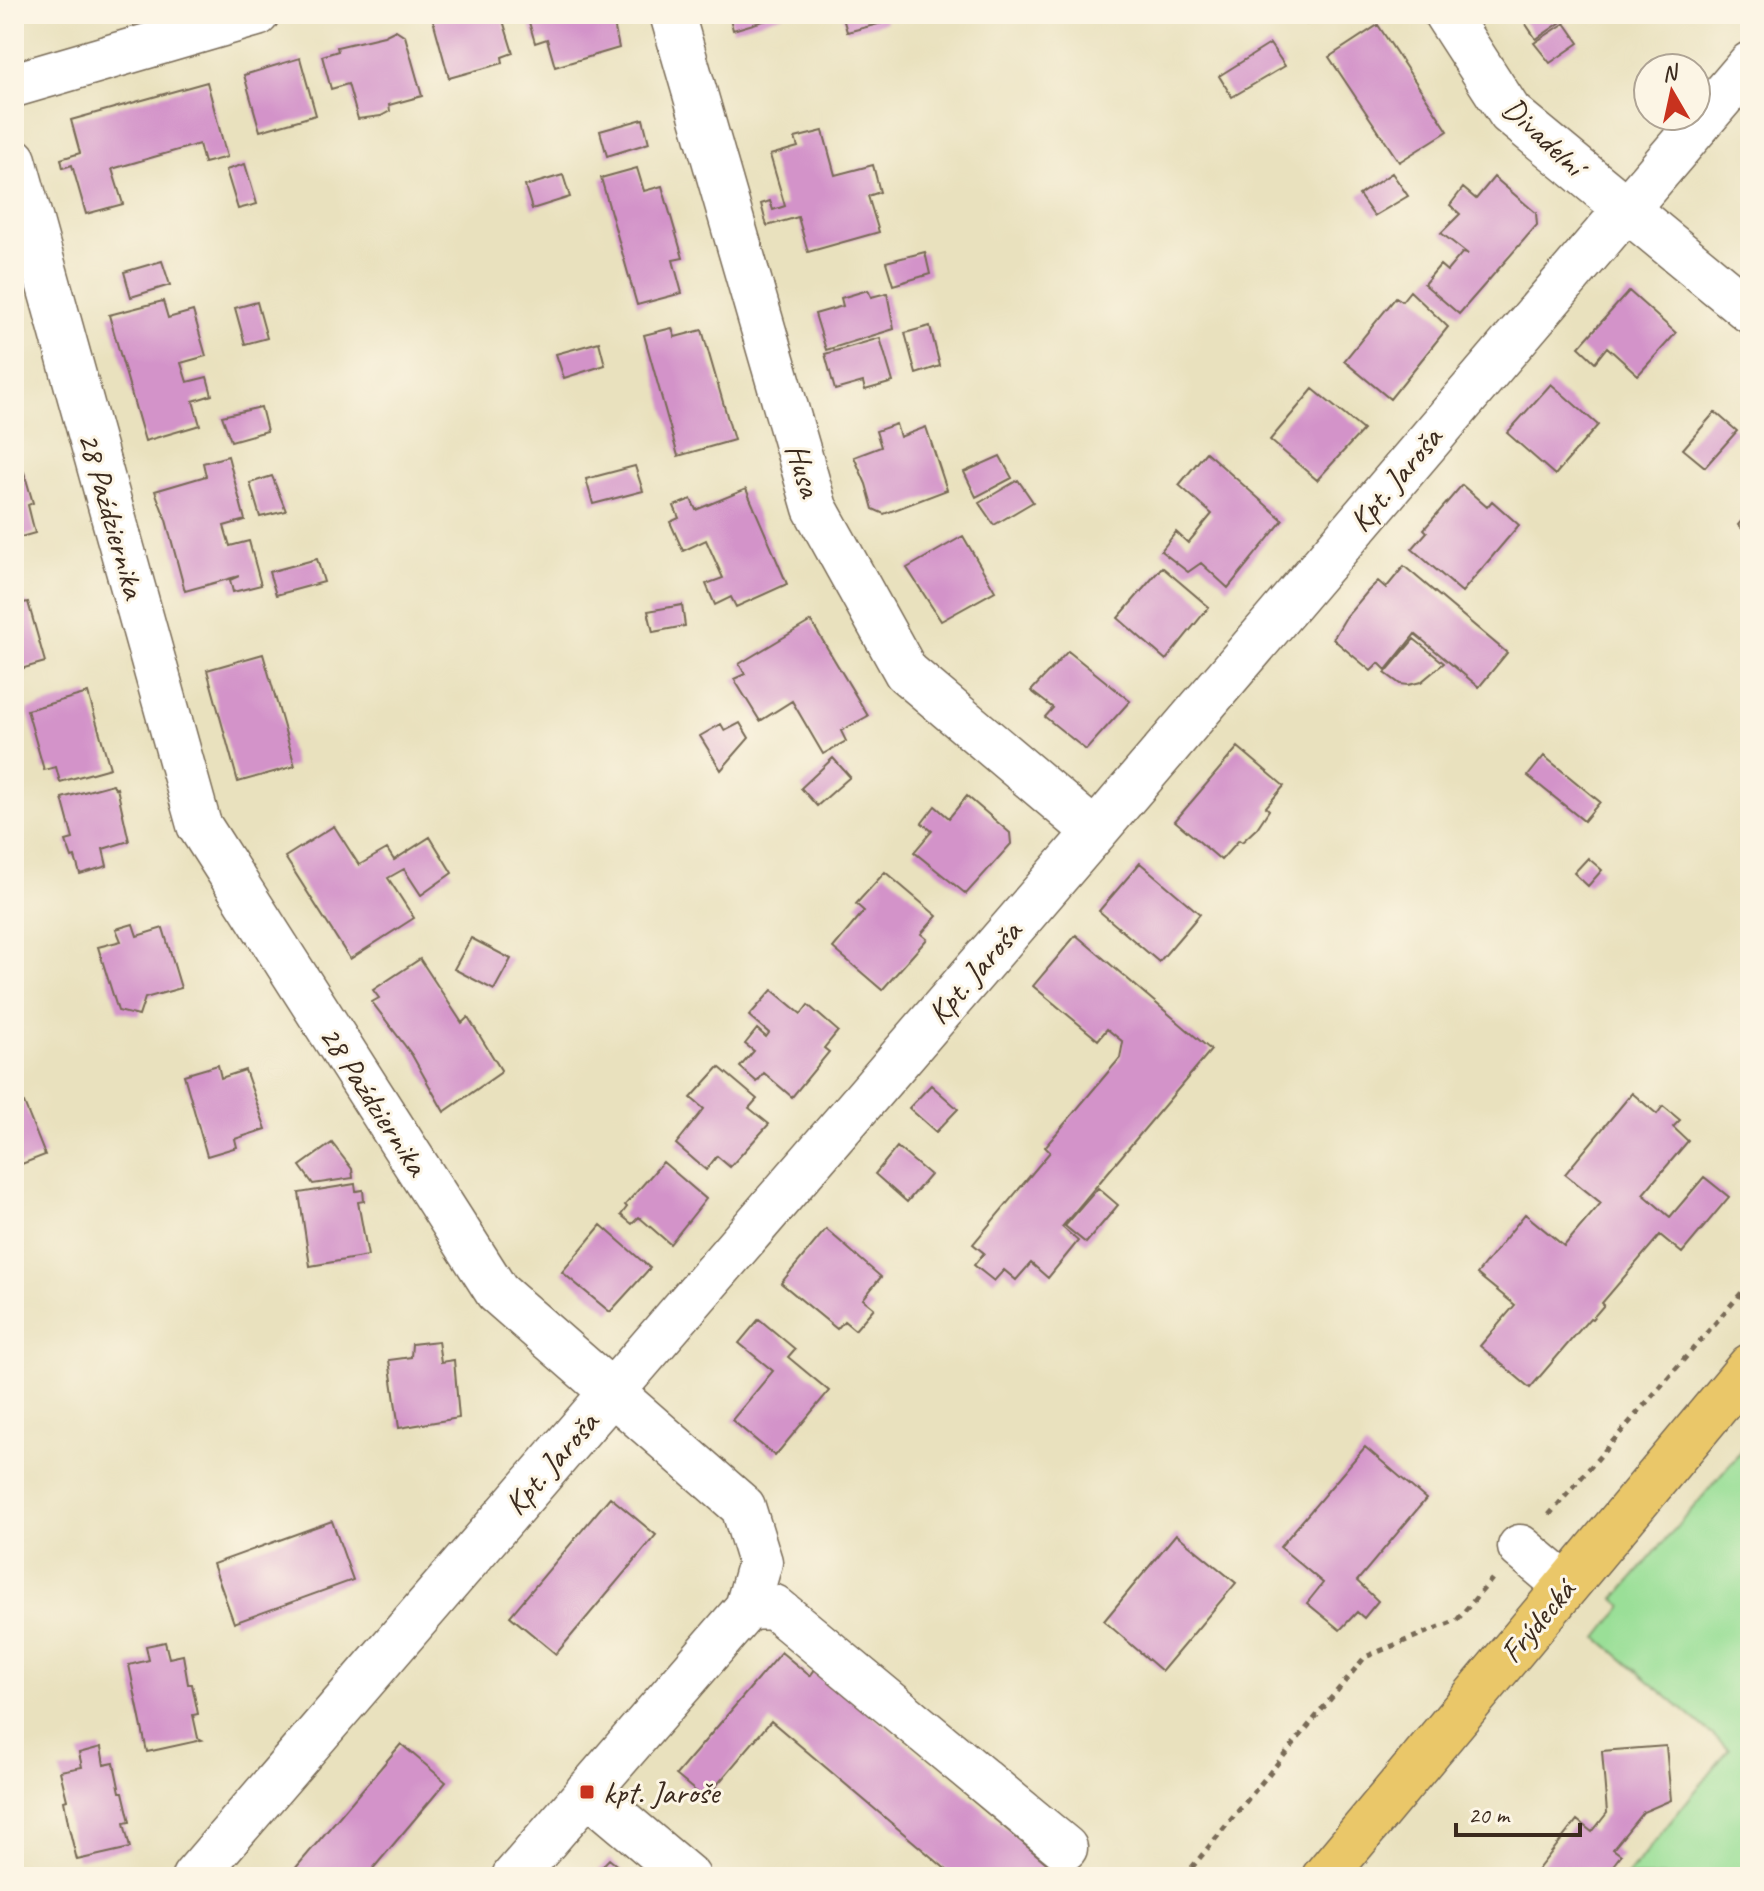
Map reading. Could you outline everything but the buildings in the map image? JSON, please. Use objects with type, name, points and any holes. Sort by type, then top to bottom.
[{"type":"main road","name":"Frýdecká","points":[[1324,1877],[1750,1366]]},
{"type":"street","points":[[14,85],[257,14]]},
{"type":"street","name":"Husa","points":[[672,14],[815,508],[906,672],[1095,832]]},
{"type":"street","name":"Divadelní","points":[[1446,14],[1510,113],[1750,311]]},
{"type":"street","name":"Kpt. Jaroša","points":[[194,1877],[1095,832],[1750,64]]},
{"type":"street","name":"28 Października","points":[[14,160],[199,825],[497,1292],[743,1507],[760,1562],[747,1608],[514,1877]]},
{"type":"street","points":[[1520,1547],[1566,1586]]},
{"type":"street","points":[[747,1608],[774,1607],[1065,1848]]},
{"type":"street","points":[[587,1792],[688,1877]]},
{"type":"path","points":[[1184,1877],[1365,1657],[1457,1620],[1750,1283]]},
{"type":"green space","points":[[1750,1441],[1750,1877],[1626,1877],[1729,1749],[1598,1638],[1623,1606],[1615,1599]]},
{"type":"place","name":"kpt. Jaroše","points":[[587,1792]]}]
